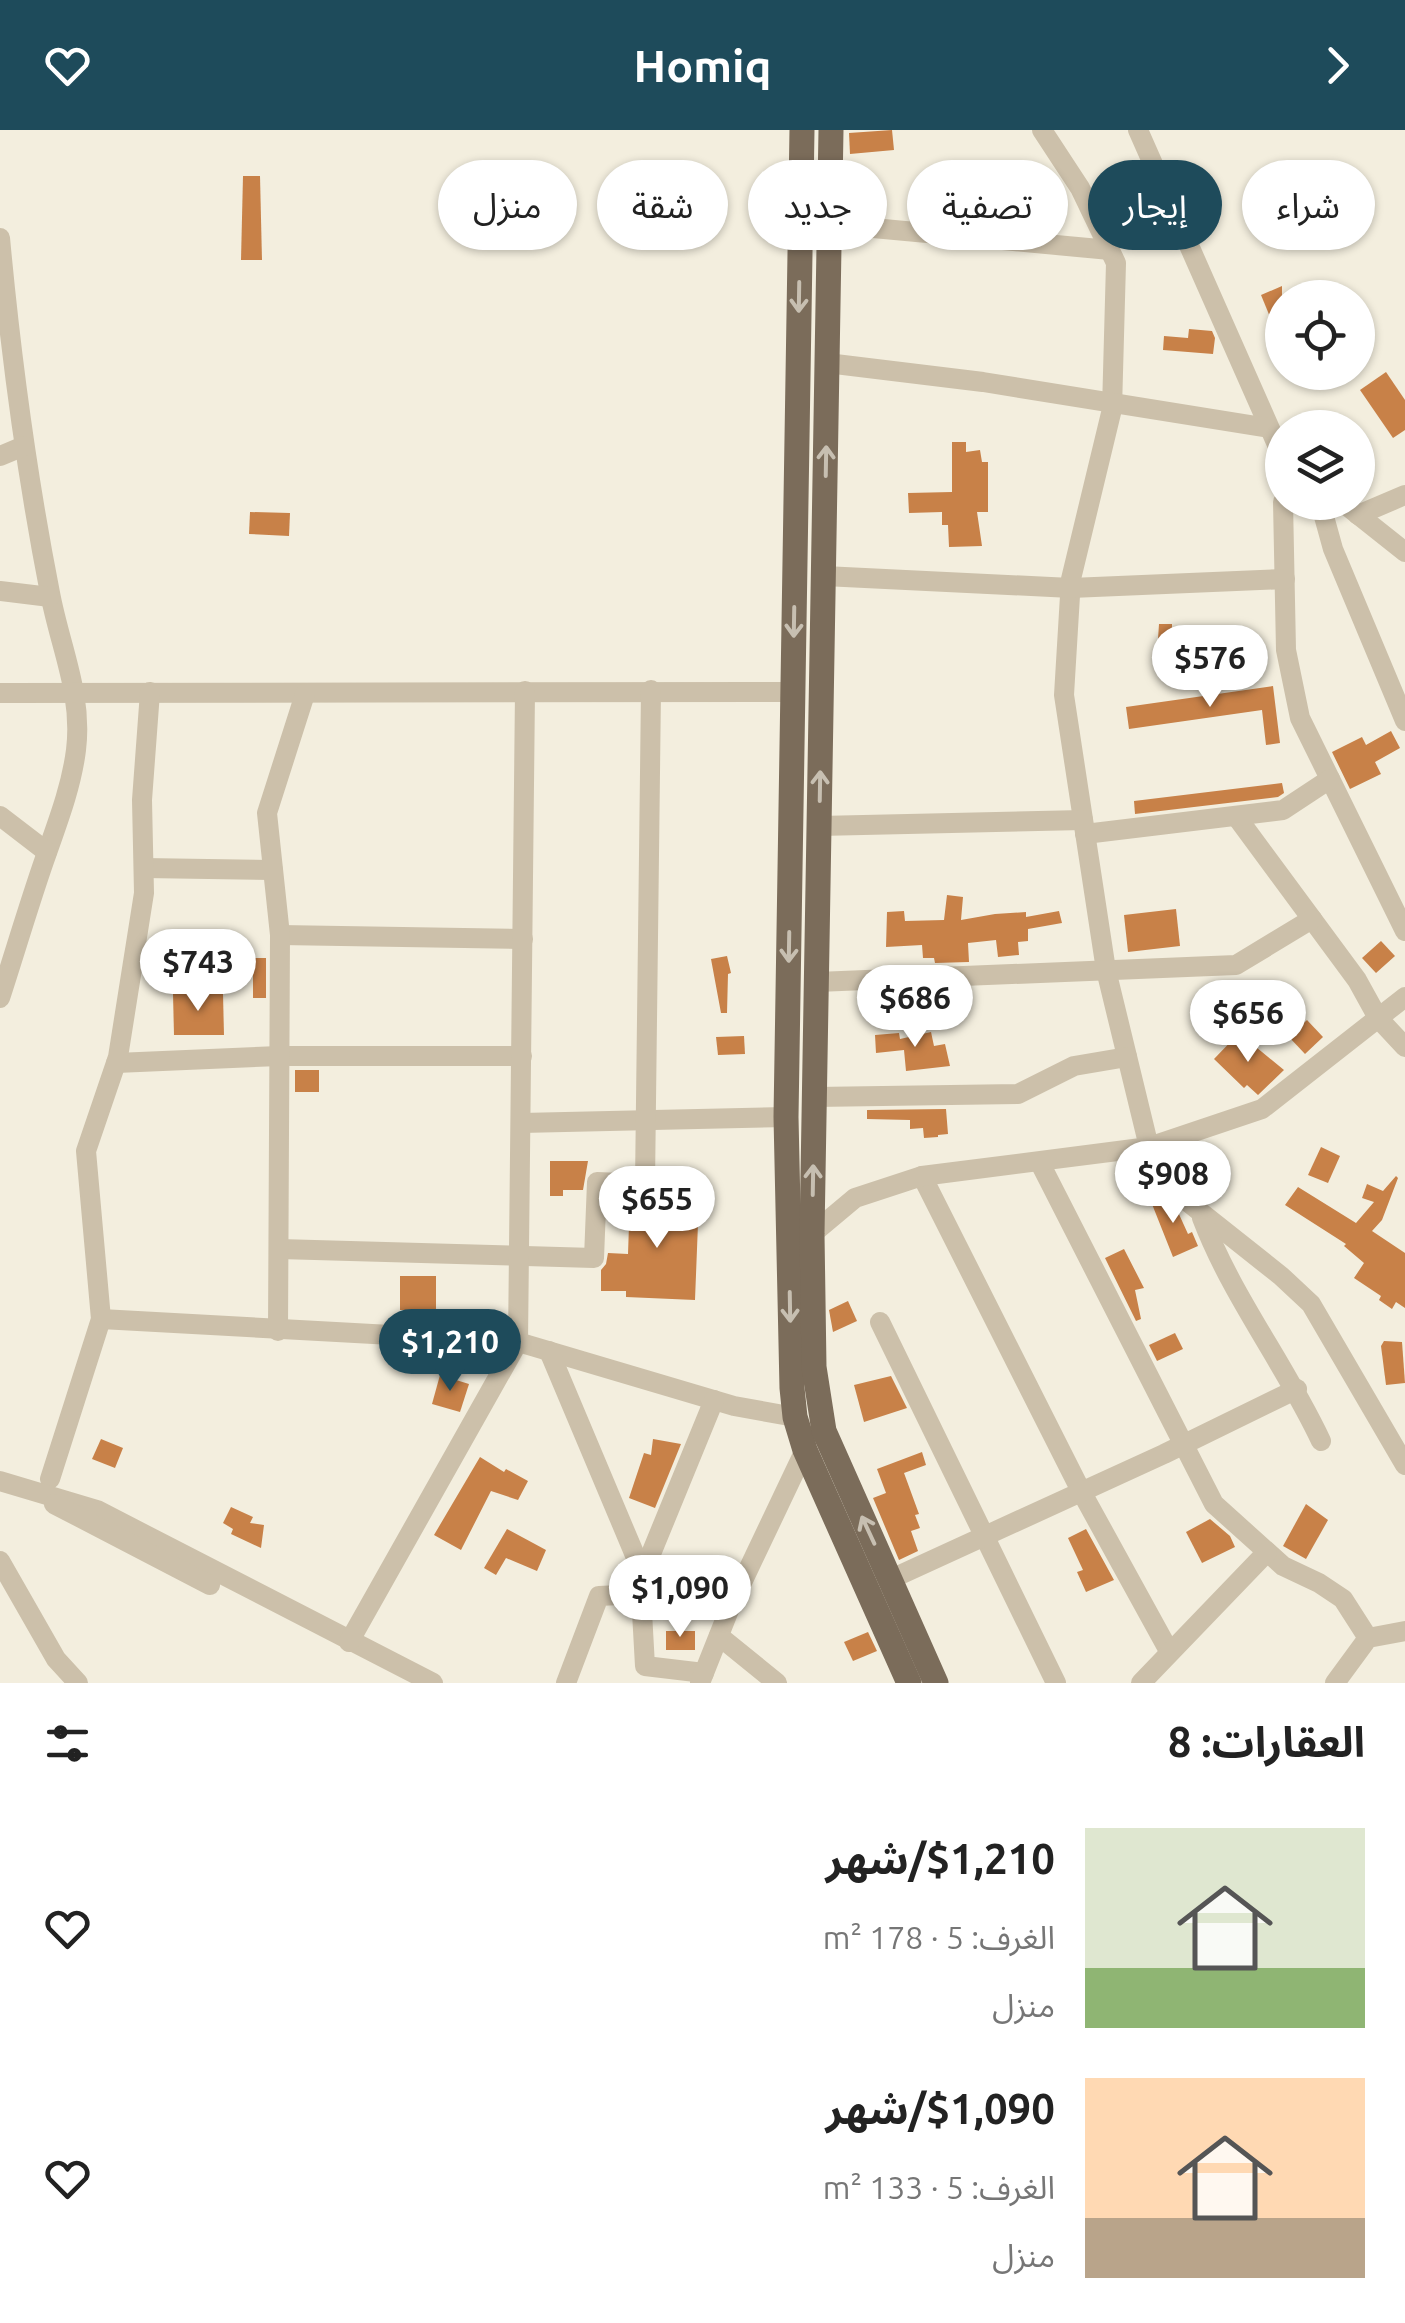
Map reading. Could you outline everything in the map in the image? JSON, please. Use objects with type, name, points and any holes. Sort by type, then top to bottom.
[{"type":"main road","points":[[802,130],[786,1117],[792,1388],[804,1450],[909,1683]]},
{"type":"main road","points":[[830,130],[830,160]]},
{"type":"main road","points":[[829,250],[812,1234],[814,1367],[819,1414],[836,1463],[936,1683]]},
{"type":"street","points":[[1042,130],[1088,205]]},
{"type":"street","points":[[1138,130],[1265,419]]},
{"type":"street","points":[[887,229],[1088,248]]},
{"type":"street","points":[[0,238],[10,355],[9,450],[77,694],[76,751],[63,804],[2,983]]},
{"type":"street","points":[[1110,250],[1116,262],[1112,402],[1071,588],[1064,695],[1106,970],[1127,1057],[1149,1147],[1180,1195],[1310,1304],[1405,1464]]},
{"type":"street","points":[[827,362],[1265,427]]},
{"type":"street","points":[[1375,503],[1405,496]]},
{"type":"street","points":[[1283,520],[1286,650],[1300,718],[1405,931]]},
{"type":"street","points":[[1325,520],[1333,549],[1405,722]]},
{"type":"street","points":[[1364,520],[1405,552]]},
{"type":"street","points":[[824,576],[1071,588],[1285,579]]},
{"type":"street","points":[[0,592],[50,597]]},
{"type":"street","points":[[278,1248],[594,1258],[597,1182],[646,1184],[652,690]]},
{"type":"street","points":[[350,1642],[518,1342],[525,691]]},
{"type":"street","points":[[46,1486],[101,1319],[86,1151],[116,1063],[144,893],[142,800],[150,692]]},
{"type":"street","points":[[0,693],[792,692]]},
{"type":"street","points":[[278,1331],[280,935],[267,814],[305,694]]},
{"type":"street","points":[[819,826],[1084,827],[1236,816],[1283,810],[1330,780]]},
{"type":"street","points":[[0,816],[47,852]]},
{"type":"street","points":[[1236,816],[1357,980],[1378,1018],[1405,1047]]},
{"type":"street","points":[[144,868],[273,870]]},
{"type":"street","points":[[817,982],[1236,964],[1312,918]]},
{"type":"street","points":[[280,935],[523,938]]},
{"type":"street","points":[[812,1234],[854,1198],[922,1176],[1149,1147],[1262,1109],[1405,997]]},
{"type":"street","points":[[116,1063],[280,1056],[522,1056]]},
{"type":"street","points":[[815,1097],[1018,1094],[1074,1066],[1127,1057]]},
{"type":"street","points":[[521,1123],[786,1117]]},
{"type":"street","points":[[1040,1163],[1214,1504],[1283,1566],[1344,1599],[1368,1638]]},
{"type":"street","points":[[922,1176],[1081,1490],[1169,1652]]},
{"type":"street","points":[[1200,1213],[1224,1273],[1296,1388],[1321,1440]]},
{"type":"street","points":[[101,1319],[518,1342],[714,1400],[795,1418]]},
{"type":"street","points":[[880,1322],[1056,1683]]},
{"type":"street","points":[[549,1352],[637,1560],[646,1566]]},
{"type":"street","points":[[891,1579],[1296,1388]]},
{"type":"street","points":[[714,1400],[646,1566],[641,1594],[646,1666],[702,1678],[804,1450]]},
{"type":"street","points":[[0,1480],[46,1486],[433,1683]]},
{"type":"street","points":[[46,1486],[70,1514],[407,1683]]},
{"type":"street","points":[[1141,1683],[1267,1552]]},
{"type":"street","points":[[0,1561],[56,1659],[78,1683]]},
{"type":"street","points":[[566,1683],[599,1596],[641,1594]]},
{"type":"street","points":[[1335,1683],[1368,1638],[1405,1632]]},
{"type":"street","points":[[719,1636],[777,1683]]},
{"type":"street","points":[[49,1683],[56,1659]]},
{"type":"building","points":[[892,130],[894,150],[850,154],[849,133]]},
{"type":"building","points":[[243,176],[260,176],[262,260],[241,260]]},
{"type":"building","points":[[1189,329],[1212,331],[1213,354],[1163,350],[1164,336],[1188,338]]},
{"type":"building","points":[[1386,372],[1405,400],[1405,430],[1393,438],[1360,390],[1375,390],[1375,380]]},
{"type":"building","points":[[952,442],[966,442],[966,452],[980,450],[982,462],[988,462],[988,512],[977,512],[982,546],[949,547],[948,525],[942,525],[942,512],[909,513],[908,493],[952,492]]},
{"type":"building","points":[[250,512],[290,513],[289,536],[249,534]]},
{"type":"building","points":[[1159,624],[1172,624],[1172,628],[1208,626],[1209,646],[1194,647],[1194,639],[1158,639]]},
{"type":"building","points":[[1273,686],[1280,743],[1266,745],[1262,710],[1129,729],[1126,707]]},
{"type":"building","points":[[1391,731],[1400,748],[1375,762],[1381,774],[1350,789],[1332,752],[1362,737],[1366,745]]},
{"type":"building","points":[[1282,783],[1284,793],[1278,797],[1135,814],[1134,801]]},
{"type":"building","points":[[947,895],[963,897],[961,920],[1059,911],[1062,923],[1028,929],[1028,941],[1018,942],[1019,955],[998,957],[996,940],[968,943],[969,962],[935,963],[934,958],[923,958],[922,945],[886,947],[887,912],[904,911],[905,921],[944,920]]},
{"type":"building","points":[[1176,909],[1180,946],[1128,952],[1124,915]]},
{"type":"building","points":[[1381,941],[1395,956],[1376,973],[1362,958]]},
{"type":"building","points":[[727,956],[731,973],[727,1013],[721,1013],[711,959]]},
{"type":"building","points":[[253,958],[266,958],[266,998],[253,998]]},
{"type":"building","points":[[173,994],[223,994],[224,1035],[174,1035]]},
{"type":"building","points":[[1307,1020],[1323,1037],[1305,1054],[1289,1037]]},
{"type":"building","points":[[931,1032],[934,1046],[945,1044],[950,1066],[906,1071],[904,1050],[876,1053],[875,1035],[899,1033],[900,1039]]},
{"type":"building","points":[[1239,1033],[1284,1070],[1258,1095],[1247,1085],[1244,1088],[1214,1059]]},
{"type":"building","points":[[744,1036],[745,1054],[718,1055],[716,1037]]},
{"type":"building","points":[[295,1070],[319,1070],[319,1092],[295,1092]]},
{"type":"building","points":[[946,1109],[948,1134],[938,1137],[924,1138],[923,1128],[910,1129],[910,1120],[867,1119],[867,1110]]},
{"type":"building","points":[[1321,1147],[1340,1156],[1328,1183],[1308,1175]]},
{"type":"building","points":[[550,1161],[588,1161],[583,1190],[563,1190],[563,1196],[550,1196]]},
{"type":"building","points":[[1396,1176],[1382,1220],[1372,1231],[1405,1253],[1405,1308],[1396,1302],[1392,1309],[1379,1300],[1381,1296],[1354,1278],[1364,1263],[1346,1244],[1285,1205],[1298,1187],[1356,1223],[1374,1202],[1362,1198],[1367,1184],[1383,1191]]},
{"type":"building","points":[[1162,1193],[1198,1246],[1173,1257],[1150,1199]]},
{"type":"building","points":[[630,1197],[699,1198],[695,1300],[626,1297],[626,1291],[601,1291],[601,1270],[608,1253],[628,1254]]},
{"type":"building","points":[[1124,1249],[1144,1288],[1135,1290],[1141,1319],[1136,1321],[1105,1258]]},
{"type":"building","points":[[400,1276],[436,1276],[436,1310],[400,1310]]},
{"type":"building","points":[[848,1301],[857,1321],[833,1332],[829,1310]]},
{"type":"building","points":[[1175,1333],[1183,1349],[1157,1361],[1149,1345]]},
{"type":"building","points":[[1384,1341],[1402,1342],[1405,1383],[1386,1385],[1381,1346]]},
{"type":"building","points":[[440,1375],[469,1384],[460,1412],[432,1404]]},
{"type":"building","points":[[891,1376],[907,1408],[864,1422],[854,1385]]},
{"type":"building","points":[[101,1439],[123,1448],[115,1468],[92,1459]]},
{"type":"building","points":[[653,1439],[681,1444],[655,1508],[629,1498],[644,1453],[651,1455]]},
{"type":"building","points":[[922,1452],[926,1465],[904,1473],[919,1514],[915,1515],[920,1528],[911,1531],[918,1551],[899,1560],[873,1498],[886,1493],[877,1469]]},
{"type":"building","points":[[480,1457],[528,1481],[518,1500],[491,1491],[461,1550],[434,1535]]},
{"type":"building","points":[[1306,1504],[1328,1520],[1306,1559],[1283,1546]]},
{"type":"building","points":[[231,1507],[253,1517],[250,1523],[264,1525],[261,1548],[231,1534],[233,1529],[223,1523]]},
{"type":"building","points":[[1210,1519],[1230,1536],[1235,1547],[1202,1563],[1186,1532]]},
{"type":"building","points":[[507,1529],[546,1550],[537,1571],[506,1558],[496,1575],[484,1568]]},
{"type":"building","points":[[1086,1529],[1114,1580],[1086,1592],[1077,1572],[1083,1570],[1068,1538]]},
{"type":"building","points":[[666,1631],[695,1631],[695,1650],[666,1650]]},
{"type":"building","points":[[868,1632],[877,1651],[853,1661],[844,1642]]}]
